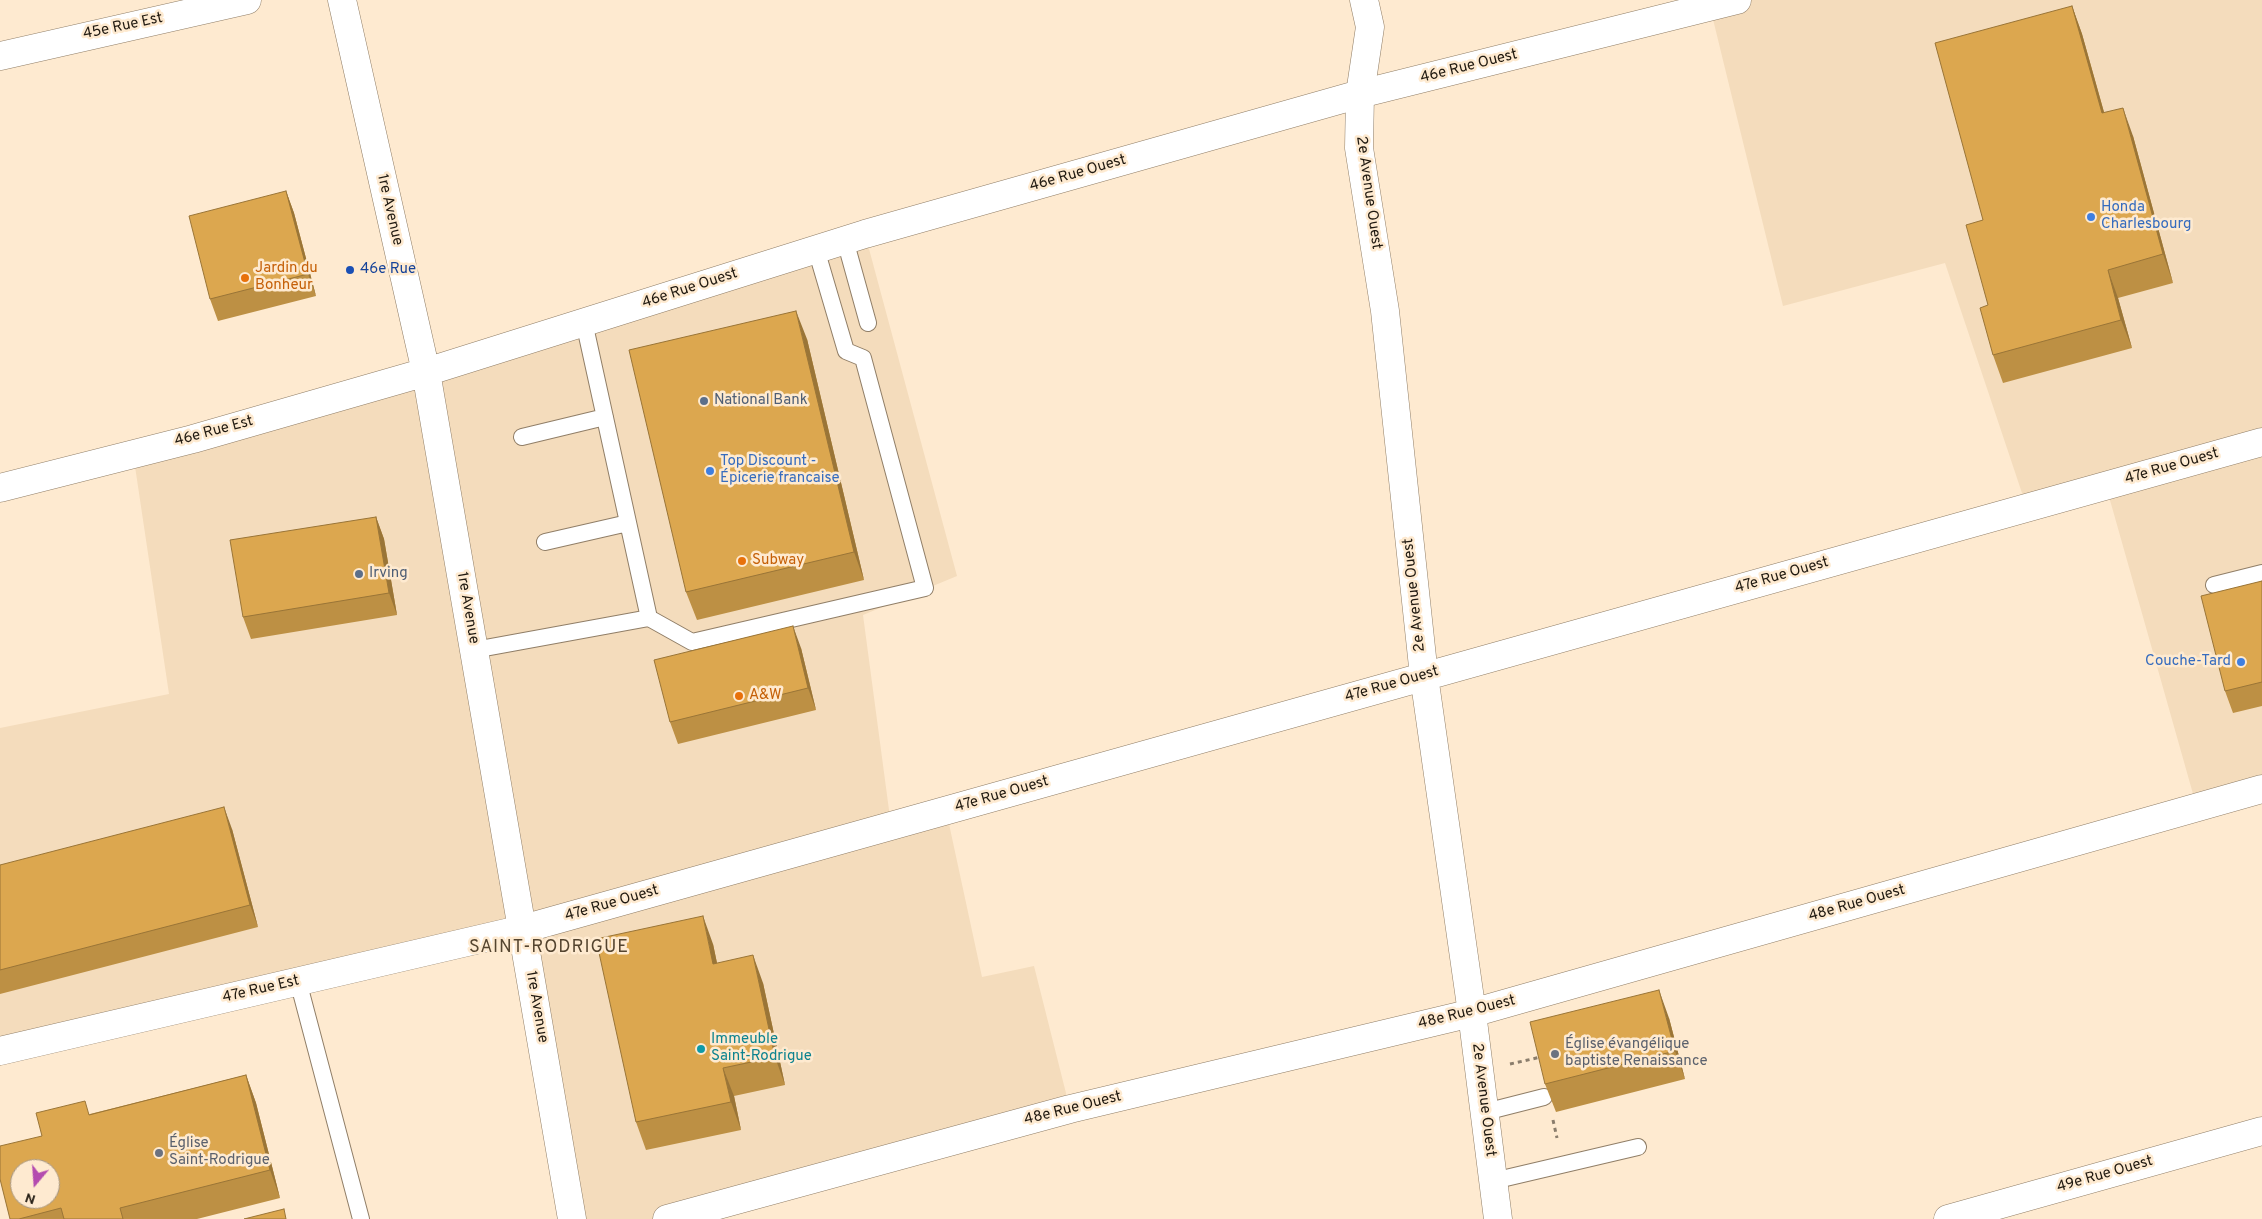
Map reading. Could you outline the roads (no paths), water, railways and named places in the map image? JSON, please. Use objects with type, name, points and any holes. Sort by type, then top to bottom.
[{"type":"street","name":"45e Rue Est","points":[[0,56],[247,0]]},
{"type":"street","name":"1re Avenue","points":[[342,0],[426,372],[572,1219]]},
{"type":"street","name":"2e Avenue Ouest","points":[[1364,0],[1370,27],[1360,94],[1359,148],[1385,311],[1424,676],[1472,1013],[1498,1219]]},
{"type":"street","name":"46e Rue Ouest","points":[[426,372],[845,240],[1360,94],[1736,0]]},
{"type":"street","name":"46e Rue Est","points":[[0,488],[193,439],[426,372]]},
{"type":"street","name":"47e Rue Ouest","points":[[523,929],[2262,442]]},
{"type":"street","name":"48e Rue Ouest","points":[[667,1219],[1070,1109],[1472,1013],[2262,790]]},
{"type":"street","name":"47e Rue Est","points":[[0,1051],[523,929]]},
{"type":"street","name":"49e Rue Ouest","points":[[1948,1219],[2262,1131]]},
{"type":"lane","points":[[845,240],[868,323]]},
{"type":"lane","points":[[474,650],[649,618],[692,642],[925,588],[863,358],[846,352],[816,249]]},
{"type":"lane","points":[[584,322],[649,618]]},
{"type":"lane","points":[[522,437],[604,417]]},
{"type":"lane","points":[[545,542],[628,523]]},
{"type":"lane","points":[[2214,585],[2262,573]]},
{"type":"lane","points":[[298,981],[361,1219]]},
{"type":"lane","points":[[1485,1112],[1544,1097]]},
{"type":"lane","points":[[1494,1180],[1638,1147]]},
{"type":"place","name":"Honda Charlesbourg","points":[[2091,217]]},
{"type":"place","name":"46e Rue","points":[[350,270]]},
{"type":"place","name":"Jardin du Bonheur","points":[[245,278]]},
{"type":"place","name":"National Bank","points":[[704,401]]},
{"type":"place","name":"Top Discount - Épicerie francaise","points":[[710,471]]},
{"type":"place","name":"Subway","points":[[742,561]]},
{"type":"place","name":"Irving","points":[[359,574]]},
{"type":"place","name":"Couche-Tard","points":[[2241,662]]},
{"type":"place","name":"A&W","points":[[739,696]]},
{"type":"place","name":"Immeuble Saint-Rodrigue","points":[[701,1049]]},
{"type":"place","name":"Église évangélique baptiste Renaissance","points":[[1555,1054]]},
{"type":"place","name":"Église Saint-Rodrigue","points":[[159,1153]]},
{"type":"district","name":"SAINT-RODRIGUE","points":[[549,948]]}]
